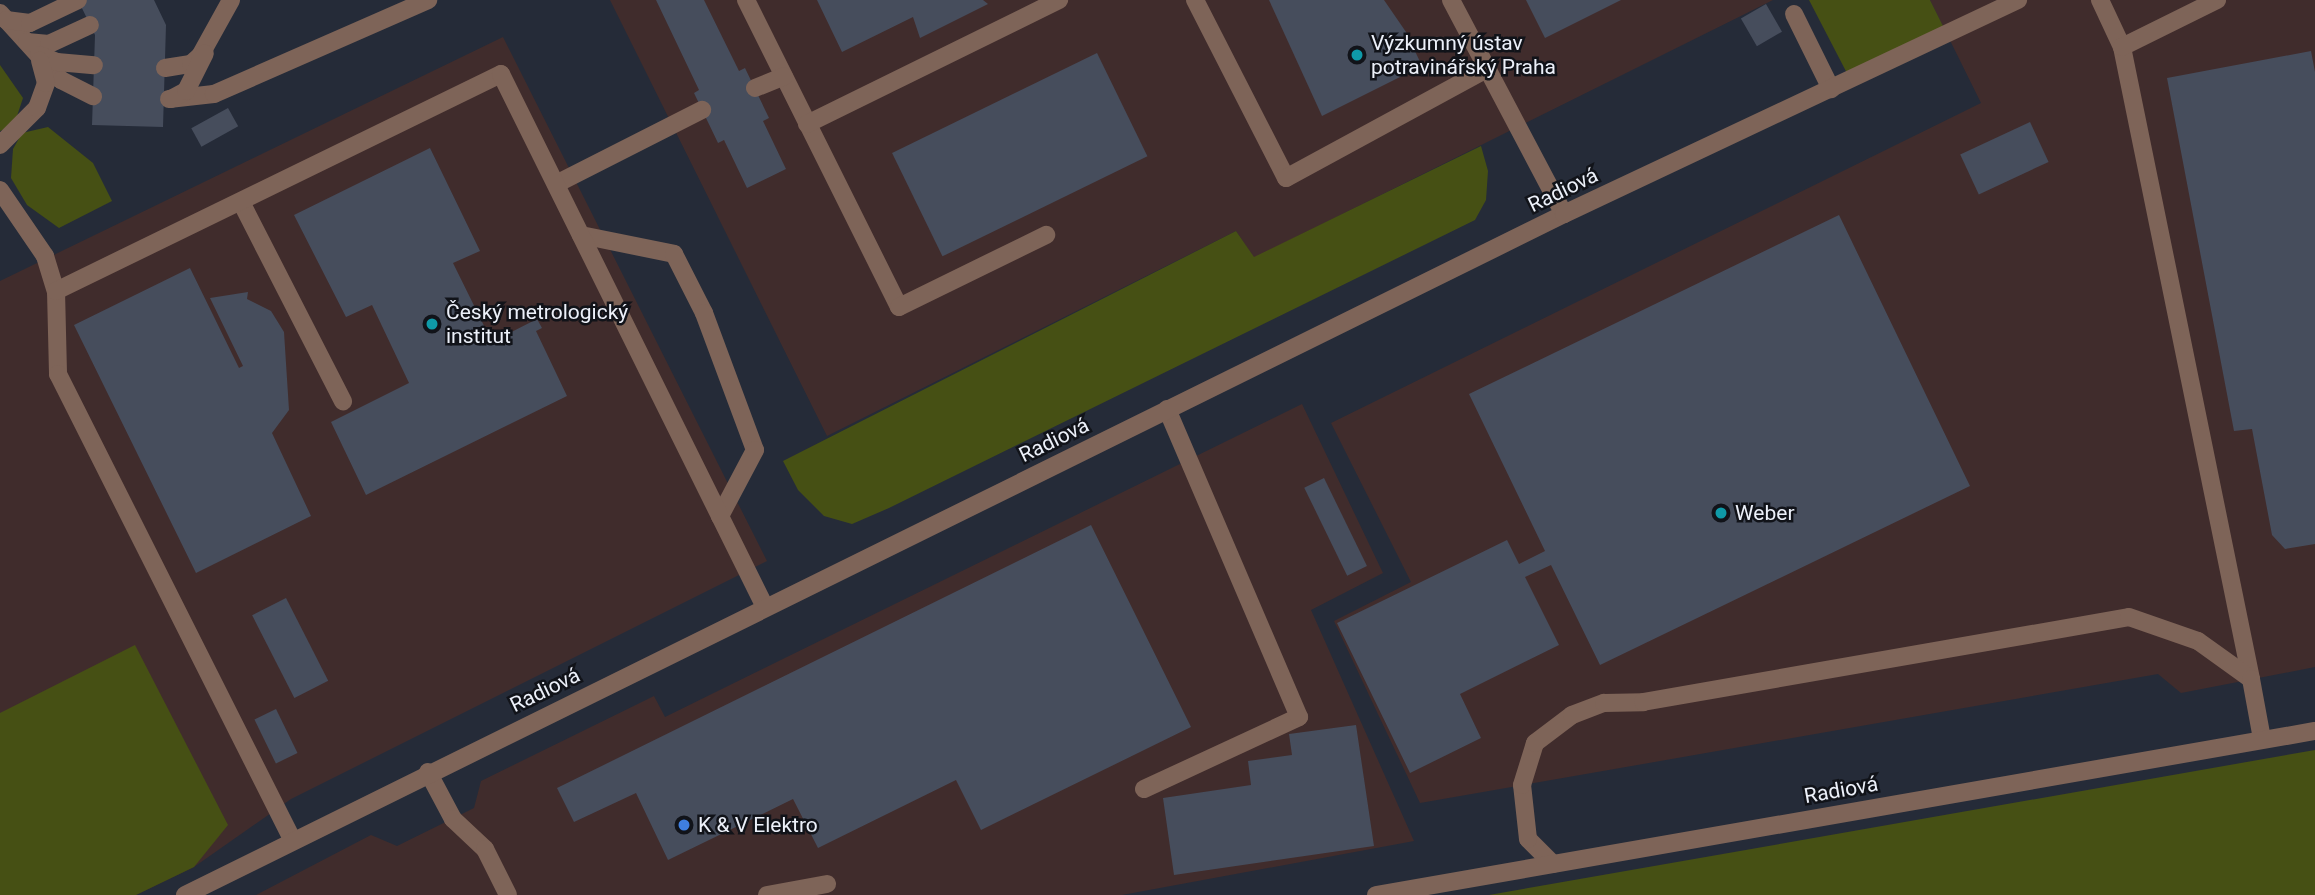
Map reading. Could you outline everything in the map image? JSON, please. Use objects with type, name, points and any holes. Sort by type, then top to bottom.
[{"type":"street","points":[[3,16],[30,23],[78,0]]},
{"type":"street","points":[[231,0],[187,91],[167,99],[214,94],[428,0]]},
{"type":"street","points":[[746,0],[899,307],[1046,234]]},
{"type":"street","points":[[807,124],[1059,0]]},
{"type":"street","points":[[1195,0],[1286,178],[1485,70]]},
{"type":"street","points":[[1451,0],[1485,70],[1564,214]]},
{"type":"street","name":"Radiová","points":[[185,895],[292,839],[1564,214],[2018,0]]},
{"type":"street","points":[[2101,0],[2122,47],[2262,739]]},
{"type":"street","points":[[2122,47],[2217,0]]},
{"type":"street","points":[[1794,14],[1831,89]]},
{"type":"street","points":[[3,16],[70,88],[93,96]]},
{"type":"street","points":[[31,48],[49,44],[90,25]]},
{"type":"street","points":[[31,48],[57,62],[94,65]]},
{"type":"street","points":[[0,145],[37,108],[43,96],[46,82],[31,48]]},
{"type":"street","points":[[165,68],[191,64],[207,48]]},
{"type":"street","points":[[56,291],[501,74],[765,607]]},
{"type":"street","points":[[755,88],[784,76]]},
{"type":"street","points":[[556,184],[702,110]]},
{"type":"street","points":[[0,190],[45,256],[56,291],[58,374],[292,839]]},
{"type":"street","points":[[241,202],[343,401]]},
{"type":"street","points":[[581,234],[674,254],[704,313],[755,450],[720,516]]},
{"type":"street","points":[[1144,789],[1298,717],[1167,409]]},
{"type":"street","points":[[1553,864],[1528,839],[1522,785],[1535,743],[1572,715],[1604,703],[1643,702],[2129,617],[2198,641],[2251,679]]},
{"type":"street","name":"Radiová","points":[[1376,895],[2315,731]]},
{"type":"street","points":[[428,772],[453,819],[485,849],[508,895]]},
{"type":"street","points":[[767,895],[827,884]]},
{"type":"shaded area","points":[[610,0],[1773,0],[1254,258],[1236,231],[827,436]]},
{"type":"shaded area","points":[[1930,0],[2315,0],[2315,667],[2181,693],[2158,674],[1420,803],[1334,621],[1411,582],[1331,423],[1981,103]]},
{"type":"shaded area","points":[[503,37],[767,561],[291,799],[194,867],[136,895],[0,895],[0,281]]},
{"type":"shaded area","points":[[1302,404],[1383,573],[1311,610],[1414,841],[1122,895],[256,895],[371,835],[397,846],[474,808],[481,781],[654,696],[665,717]]},
{"type":"green space","points":[[1809,0],[1930,0],[1947,34],[1850,79]]},
{"type":"green space","points":[[0,65],[23,98],[14,125],[0,131]]},
{"type":"green space","points":[[48,127],[93,163],[112,201],[59,228],[27,205],[11,178],[13,149],[22,133]]},
{"type":"green space","points":[[1481,146],[1488,171],[1486,200],[1475,220],[889,508],[852,524],[824,516],[798,490],[783,461],[1236,231],[1254,257]]},
{"type":"green space","points":[[135,645],[228,825],[194,867],[136,895],[0,895],[0,713]]},
{"type":"green space","points":[[2315,750],[2315,895],[1489,895]]},
{"type":"building","points":[[78,0],[154,0],[166,25],[163,127],[92,125],[95,35]]},
{"type":"building","points":[[656,0],[704,0],[739,71],[745,68],[769,118],[763,121],[786,169],[747,188],[724,140],[718,143],[694,93],[699,90]]},
{"type":"building","points":[[817,0],[983,0],[988,4],[920,38],[913,17],[842,52]]},
{"type":"building","name":"Výzkumný ústav potravinářský Praha","points":[[1269,0],[1384,0],[1406,32],[1422,66],[1322,116]]},
{"type":"building","points":[[1526,0],[1621,0],[1545,38]]},
{"type":"building","points":[[1766,4],[1782,32],[1757,46],[1741,18]]},
{"type":"building","points":[[2311,51],[2315,72],[2315,544],[2285,549],[2272,535],[2252,429],[2234,431],[2167,78]]},
{"type":"building","points":[[1097,53],[1147,156],[942,256],[892,153]]},
{"type":"building","points":[[228,108],[238,126],[201,147],[191,128]]},
{"type":"building","points":[[2030,122],[2049,162],[1979,194],[1960,155]]},
{"type":"building","name":"Český metrologický institut","points":[[430,148],[480,251],[453,263],[492,342],[537,319],[542,328],[536,331],[567,396],[366,495],[331,422],[409,383],[372,305],[346,317],[294,215]]},
{"type":"building","name":"Weber","points":[[1839,215],[1970,486],[1600,665],[1551,565],[1525,577],[1559,645],[1460,694],[1481,738],[1410,773],[1337,623],[1507,540],[1519,564],[1545,551],[1469,394]]},
{"type":"building","points":[[190,268],[239,368],[243,366],[210,298],[248,292],[247,299],[271,311],[284,332],[289,410],[272,433],[311,516],[196,573],[74,325]]},
{"type":"building","points":[[1324,478],[1367,566],[1347,576],[1304,488]]},
{"type":"building","points":[[1091,525],[1191,727],[981,830],[956,780],[818,848],[793,799],[668,860],[636,793],[574,822],[557,788]]},
{"type":"building","points":[[286,598],[328,681],[294,698],[252,615]]},
{"type":"building","points":[[276,709],[297,753],[276,764],[254,720]]},
{"type":"building","points":[[1356,725],[1374,846],[1174,875],[1163,798],[1251,785],[1248,761],[1292,755],[1289,734]]},
{"type":"place","name":"Výzkumný ústav potravinářský Praha","points":[[1357,55]]},
{"type":"place","name":"Český metrologický institut","points":[[432,324]]},
{"type":"place","name":"Weber","points":[[1721,513]]},
{"type":"place","name":"K & V Elektro","points":[[684,825]]}]
